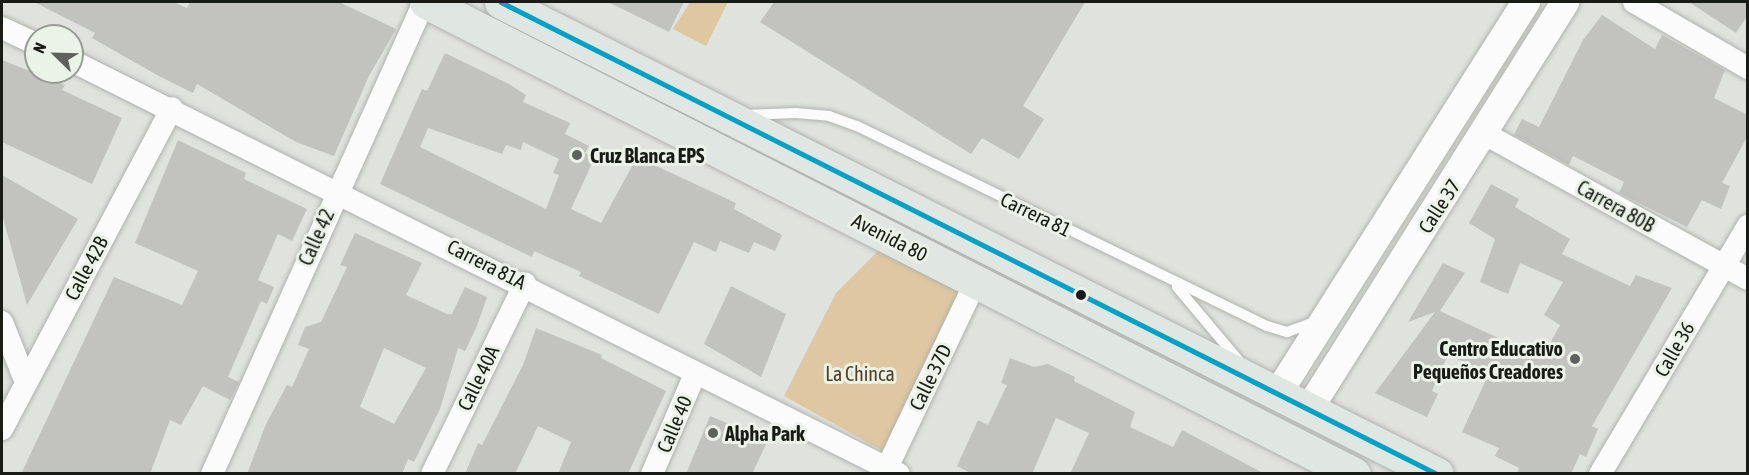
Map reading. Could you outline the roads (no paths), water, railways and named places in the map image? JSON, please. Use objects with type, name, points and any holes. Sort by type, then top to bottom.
[{"type":"main road","name":"Avenida 80","points":[[425,2],[1354,474]]},
{"type":"main road","name":"Avenida 80","points":[[501,2],[1437,474]]},
{"type":"street","name":"Calle 42","points":[[212,474],[337,189],[425,2]]},
{"type":"street","name":"Calle 37","points":[[1266,387],[1335,308],[1526,2]]},
{"type":"street","name":"Calle 37","points":[[1309,409],[1485,134],[1565,2]]},
{"type":"street","points":[[1634,2],[1748,68]]},
{"type":"street","points":[[2,28],[24,38]]},
{"type":"street","name":"Carrera 81A","points":[[84,67],[525,283],[695,374],[890,471]]},
{"type":"street","name":"Calle 42B","points":[[2,429],[25,380],[172,108]]},
{"type":"street","name":"Carrera 80B","points":[[1485,134],[1748,279]]},
{"type":"street","name":"Calle 36","points":[[1600,474],[1748,225]]},
{"type":"street","name":"Calle 37D","points":[[890,471],[976,281]]},
{"type":"street","name":"Calle 40A","points":[[432,474],[525,283]]},
{"type":"street","points":[[2,322],[25,380]]},
{"type":"street","name":"Calle 40","points":[[652,474],[695,374]]},
{"type":"lane","name":"Carrera 81","points":[[727,115],[796,112],[829,116],[857,126],[1172,282],[1287,332],[1303,329],[1335,308]]},
{"type":"lane","points":[[1172,282],[1266,387]]},
{"type":"place","name":"Cruz Blanca EPS","points":[[577,155]]},
{"type":"place","name":"Centro Educativo Pequeños Creadores","points":[[1575,359]]},
{"type":"place","name":"Alpha Park","points":[[713,433]]},
{"type":"park label","name":"La Chinca","points":[[860,373]]}]
